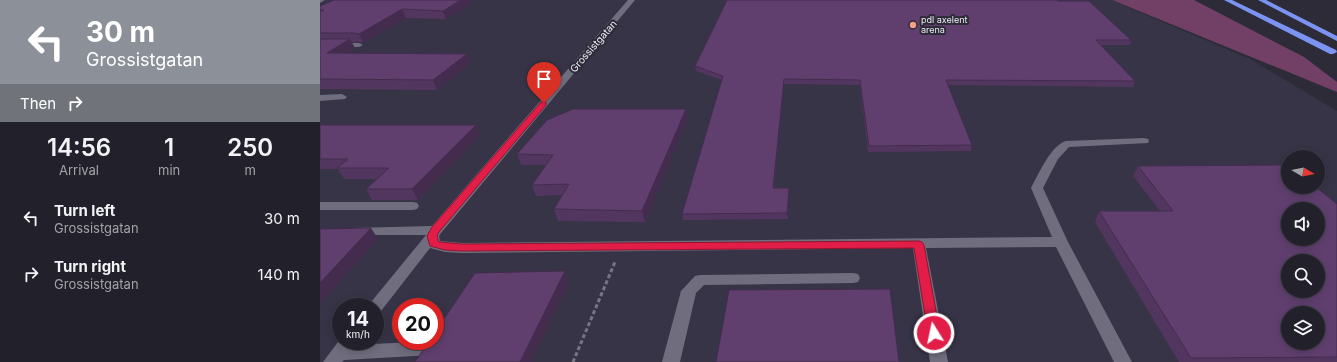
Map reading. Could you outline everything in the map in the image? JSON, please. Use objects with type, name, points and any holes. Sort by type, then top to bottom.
[{"type":"highway","points":[[1227,0],[1335,53]]},
{"type":"highway","points":[[1242,0],[1335,53]]},
{"type":"highway","points":[[1261,0],[1337,39]]},
{"type":"street","name":"Grossistgatan","points":[[382,298],[434,233],[632,0]]},
{"type":"street","points":[[320,45],[359,45]]},
{"type":"street","points":[[320,98],[342,97]]},
{"type":"street","points":[[1122,362],[1061,242],[1037,188],[1046,168],[1058,150],[1066,144],[1144,141]]},
{"type":"street","points":[[320,206],[413,206]]},
{"type":"street","points":[[343,232],[434,233],[434,244],[445,247],[919,245],[1061,242]]},
{"type":"street","points":[[919,245],[939,362]]},
{"type":"street","points":[[670,362],[689,291],[700,280],[853,278]]},
{"type":"street","points":[[340,352],[392,350]]},
{"type":"path","points":[[573,362],[622,247]]},
{"type":"shaded area","points":[[320,0],[1111,0],[1250,59],[1337,111],[1337,362],[320,362]]},
{"type":"shaded area","points":[[1112,0],[1194,0],[1304,57],[1337,82],[1337,92]]},
{"type":"building","points":[[334,0],[461,0],[443,11],[402,9],[359,34],[320,33],[320,12],[324,10],[320,10],[320,6]]},
{"type":"building","name":"pdl axelent arena","points":[[727,0],[1089,1],[1131,40],[1096,40],[1135,81],[946,80],[972,145],[869,146],[860,80],[784,79],[773,188],[789,188],[787,213],[682,214],[723,76],[695,66]]},
{"type":"building","points":[[320,39],[350,39],[327,53],[467,54],[433,80],[320,79]]},
{"type":"building","points":[[573,109],[686,109],[642,211],[554,209],[569,184],[532,185],[553,155],[517,154],[547,120]]},
{"type":"building","points":[[320,125],[476,125],[412,189],[366,189],[389,168],[337,168],[348,159],[320,159]]},
{"type":"building","points":[[1281,165],[1281,194],[1325,194],[1337,204],[1337,357],[1191,358],[1099,211],[1173,211],[1138,166]]},
{"type":"building","points":[[371,228],[320,283],[320,229]]},
{"type":"building","points":[[565,271],[520,362],[415,362],[423,350],[444,350],[444,319],[475,273]]},
{"type":"building","points":[[890,289],[899,362],[716,362],[729,290]]},
{"type":"place","name":"pdl axelent arena","points":[[913,25]]},
{"type":"route","points":[[544,103],[436,230],[432,236],[434,244],[445,247],[462,248],[919,245],[934,333]]}]
